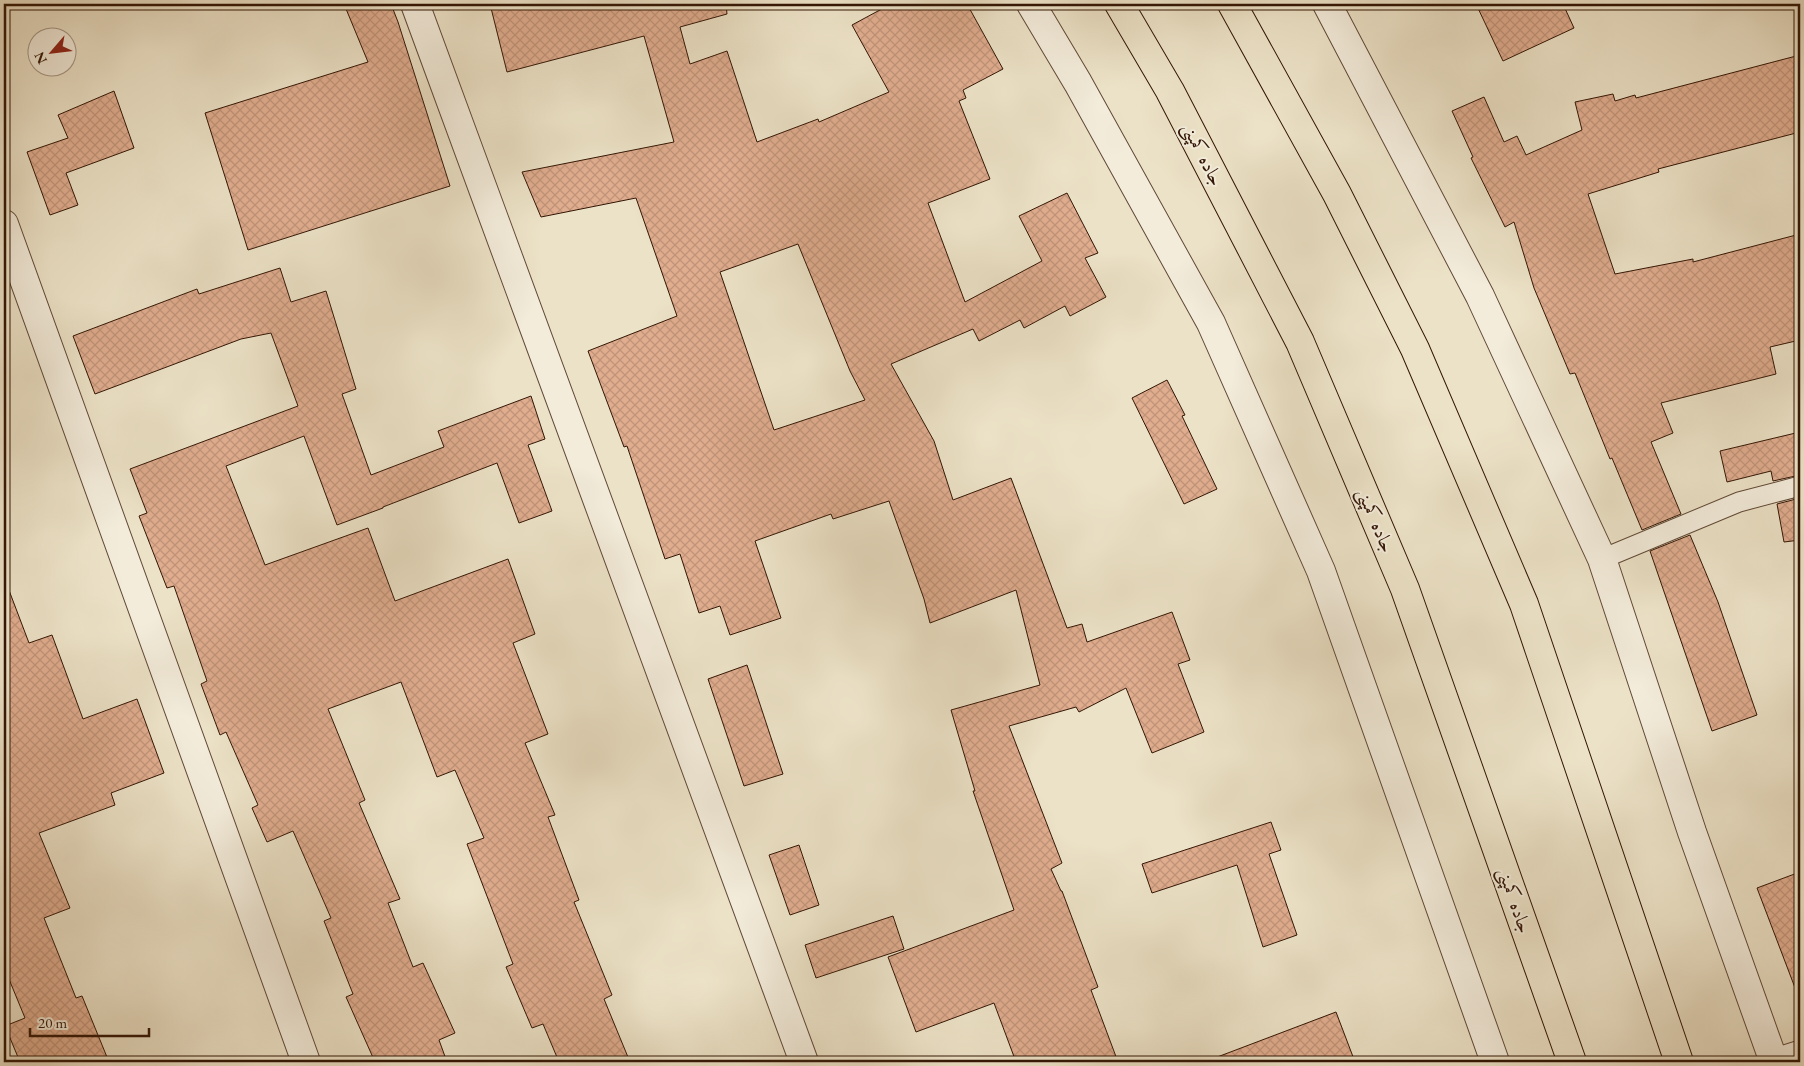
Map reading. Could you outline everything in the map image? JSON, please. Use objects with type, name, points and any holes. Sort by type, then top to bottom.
[{"type":"highway","name":"جاده کمپنی","points":[[1119,4],[1170,91],[1304,351],[1405,589],[1572,1062]]},
{"type":"highway","points":[[1232,4],[1337,194],[1415,349],[1524,604],[1678,1062]]},
{"type":"street","points":[[416,4],[804,1062]]},
{"type":"street","points":[[1031,4],[1078,83],[1211,323],[1317,562],[1495,1062]]},
{"type":"street","points":[[1326,4],[1480,296],[1602,559],[1692,832],[1773,1061]]},
{"type":"street","points":[[4,224],[306,1062]]},
{"type":"lane","points":[[1602,559],[1739,502],[1800,486]]},
{"type":"lane","points":[[1773,1061],[1800,1050]]},
{"type":"building","points":[[344,4],[391,4],[450,186],[248,250],[205,113],[368,62]]},
{"type":"building","points":[[490,4],[726,4],[727,14],[680,27],[690,64],[727,51],[757,142],[818,119],[819,122],[889,92],[852,25],[891,4],[967,4],[1003,69],[963,90],[966,98],[959,101],[990,179],[928,203],[965,302],[1042,261],[1019,216],[1067,193],[1098,253],[1085,258],[1106,297],[1070,316],[1065,306],[1024,328],[1020,320],[979,341],[973,329],[891,364],[934,441],[953,500],[1011,478],[1067,628],[1082,624],[1087,642],[1172,612],[1190,660],[1178,664],[1204,732],[1152,753],[1126,688],[1079,712],[1076,707],[1009,726],[1062,863],[1051,869],[1062,891],[1098,987],[1091,990],[1118,1062],[1016,1062],[994,1003],[916,1032],[888,957],[1014,910],[973,791],[975,791],[951,710],[1040,685],[1016,590],[930,623],[924,599],[889,501],[833,519],[831,514],[755,541],[781,618],[730,635],[720,606],[699,613],[680,554],[665,559],[627,446],[624,447],[588,351],[677,316],[636,198],[541,217],[522,172],[674,142],[644,36],[507,72]],"holes":[[[798,244],[850,371],[865,400],[774,430],[720,272]]]},
{"type":"building","points":[[1476,4],[1563,4],[1574,28],[1503,61]]},
{"type":"building","points":[[1800,55],[1800,132],[1658,169],[1659,172],[1588,194],[1615,274],[1693,259],[1693,262],[1800,234],[1800,340],[1770,347],[1776,374],[1661,403],[1673,433],[1651,442],[1681,514],[1642,530],[1612,458],[1610,459],[1575,373],[1570,374],[1534,288],[1514,222],[1505,227],[1471,158],[1473,157],[1452,111],[1484,97],[1504,142],[1517,136],[1526,155],[1582,130],[1575,102],[1613,94],[1615,101],[1635,95],[1636,98]]},
{"type":"building","points":[[114,91],[134,148],[66,173],[78,205],[50,215],[27,152],[68,138],[58,115]]},
{"type":"building","points":[[280,268],[291,302],[326,291],[356,389],[342,394],[371,475],[444,447],[438,431],[531,396],[545,439],[528,445],[552,511],[519,523],[497,463],[337,525],[304,436],[226,466],[265,565],[368,528],[395,601],[508,559],[535,634],[513,643],[548,734],[525,743],[555,815],[548,817],[579,900],[574,902],[612,995],[604,999],[630,1062],[559,1062],[543,1024],[532,1028],[506,967],[513,964],[467,844],[484,838],[455,770],[437,777],[401,682],[328,709],[365,800],[359,803],[400,899],[388,903],[413,967],[423,963],[455,1033],[439,1040],[447,1062],[375,1062],[346,997],[353,994],[324,921],[331,918],[293,831],[267,842],[252,808],[258,805],[226,732],[220,735],[201,684],[207,681],[174,586],[167,588],[139,516],[147,513],[130,469],[298,406],[271,333],[241,339],[95,394],[73,336],[197,289],[199,294]]},
{"type":"building","points":[[1167,380],[1185,415],[1182,416],[1217,489],[1184,504],[1132,398]]},
{"type":"building","points":[[1800,432],[1800,475],[1773,481],[1771,471],[1727,482],[1720,451]]},
{"type":"building","points":[[1800,498],[1800,540],[1784,542],[1777,504]]},
{"type":"building","points":[[1690,535],[1718,602],[1757,715],[1712,731],[1650,551]]},
{"type":"building","points":[[4,585],[7,585],[29,643],[52,635],[83,719],[137,699],[164,773],[111,793],[115,805],[39,833],[70,908],[44,918],[76,998],[82,996],[109,1062],[20,1062],[5,1026],[25,1018],[4,967]]},
{"type":"building","points":[[747,665],[783,774],[744,786],[708,679]]},
{"type":"building","points":[[1271,822],[1281,850],[1269,854],[1297,935],[1263,947],[1237,865],[1152,893],[1142,864]]},
{"type":"building","points":[[799,845],[819,905],[790,915],[769,855]]},
{"type":"building","points":[[1800,872],[1800,993],[1797,993],[1757,888]]},
{"type":"building","points":[[893,916],[904,949],[816,978],[805,945]]},
{"type":"building","points":[[1336,1012],[1355,1062],[1212,1062],[1212,1059]]}]
